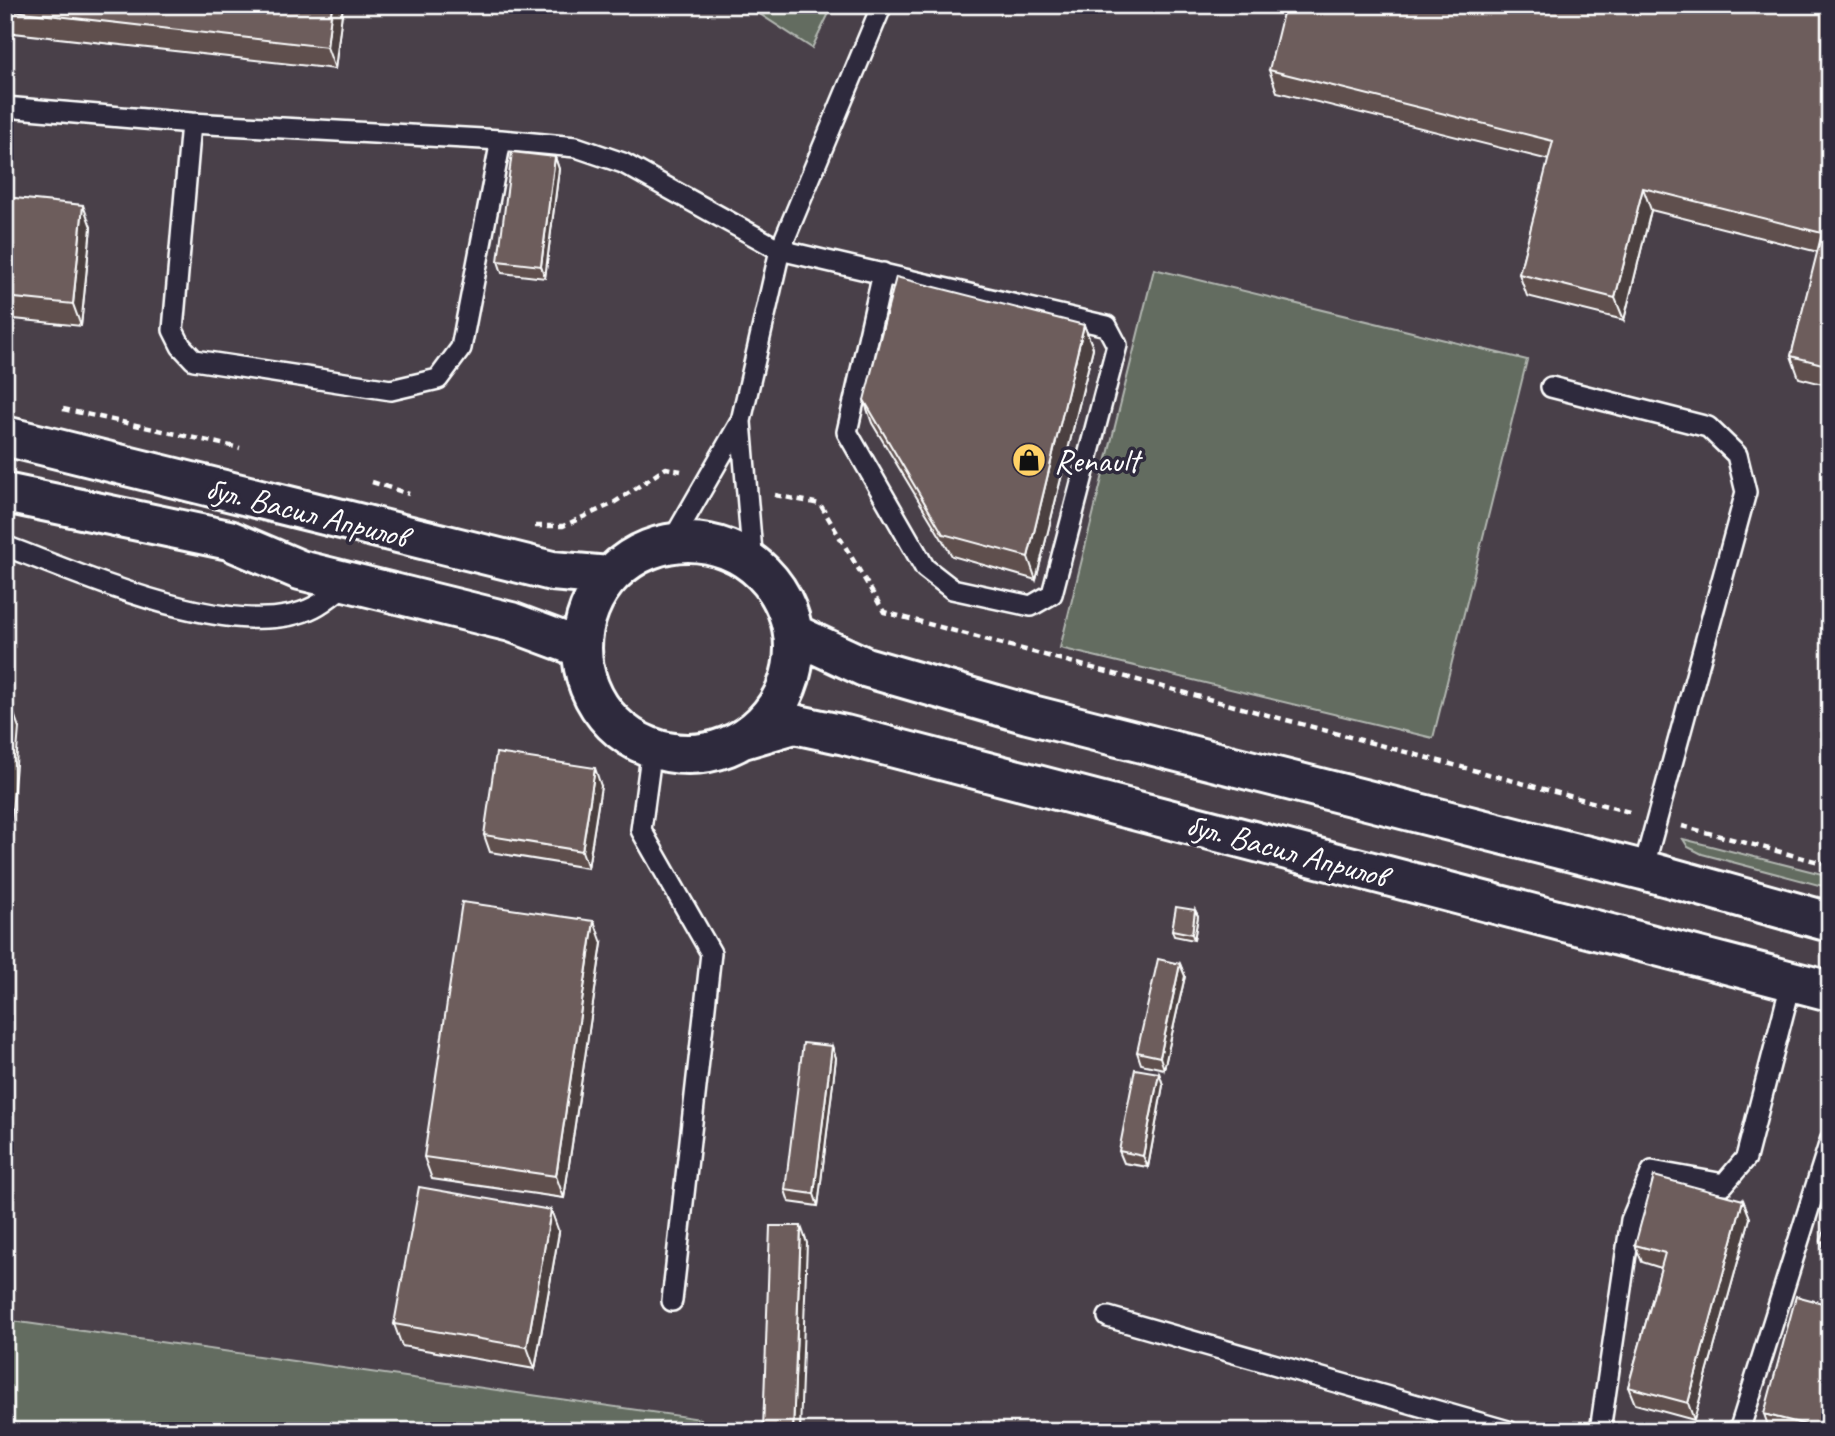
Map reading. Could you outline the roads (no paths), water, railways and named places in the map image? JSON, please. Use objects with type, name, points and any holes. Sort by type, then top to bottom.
[{"type":"main road","name":"бул. Васил Априлов","points":[[5,436],[552,571],[609,576]]},
{"type":"main road","name":"бул. Васил Априлов","points":[[5,493],[229,540],[300,570],[511,622],[581,648]]},
{"type":"main road","points":[[700,542],[728,549],[753,564],[774,585],[787,608],[794,634],[793,667],[782,698],[763,723],[743,739],[711,752],[681,755],[652,748],[624,734],[599,707],[586,682],[581,648],[587,615],[609,576],[643,552],[671,543],[700,542]]},
{"type":"main road","name":"бул. Васил Априлов","points":[[794,634],[865,667],[1028,714],[1643,870],[1830,922]]},
{"type":"main road","name":"бул. Васил Априлов","points":[[743,739],[794,724],[845,735],[1830,991]]},
{"type":"lane","points":[[671,543],[741,421],[780,250],[883,5]]},
{"type":"lane","points":[[5,107],[191,123],[501,140],[576,147],[624,163],[780,250],[883,273],[1107,326],[1116,345],[1052,594],[1031,606],[952,589],[925,568],[847,432],[883,273]]},
{"type":"lane","points":[[191,123],[173,330],[181,346],[194,360],[391,390],[438,379],[461,348],[501,140]]},
{"type":"lane","points":[[1551,387],[1708,427],[1737,455],[1746,492],[1643,870]]},
{"type":"lane","points":[[741,421],[753,564]]},
{"type":"lane","points":[[5,546],[195,613],[268,619],[313,608],[349,582]]},
{"type":"lane","points":[[652,748],[641,831],[711,953],[672,1301]]},
{"type":"lane","points":[[1600,1431],[1631,1220],[1652,1171],[1724,1184],[1746,1158],[1792,980]]},
{"type":"lane","points":[[1739,1431],[1830,1141]]},
{"type":"lane","points":[[1108,1317],[1508,1431]]},
{"type":"place","name":"Renault","points":[[1029,460]]}]
